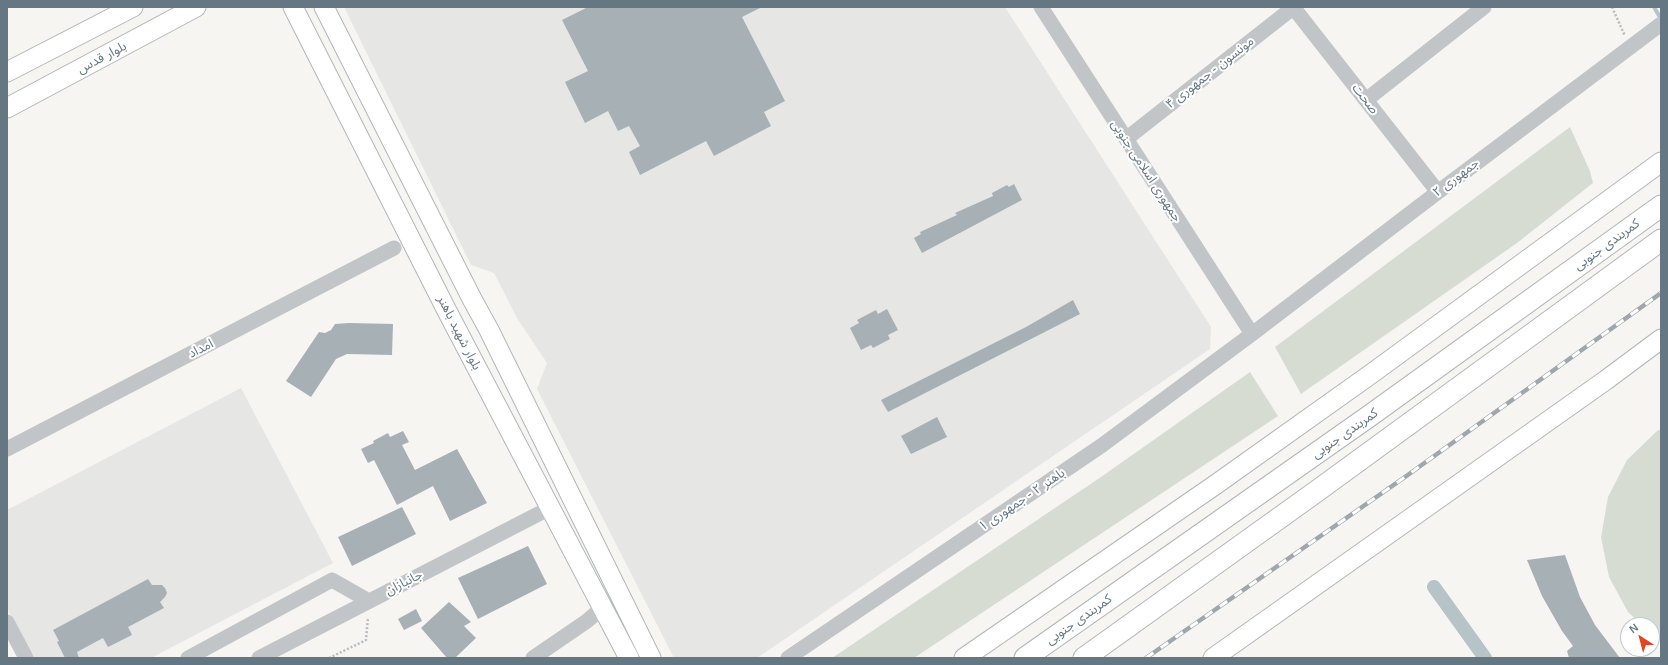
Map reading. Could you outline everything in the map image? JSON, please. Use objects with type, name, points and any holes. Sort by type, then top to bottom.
[{"type":"highway","name":"کمربندی جنوبی","points":[[1025,658],[1368,418],[1661,206]]},
{"type":"highway","points":[[1084,658],[1317,491],[1661,240]]},
{"type":"main road","points":[[7,72],[133,7]]},
{"type":"main road","name":"بلوار قدس","points":[[7,108],[196,7]]},
{"type":"main road","name":"بلوار شهید باهنر","points":[[293,7],[550,508],[629,658]]},
{"type":"main road","name":"بلوار شهید باهنر","points":[[324,7],[468,292],[489,330],[651,658]]},
{"type":"main road","points":[[964,658],[1254,457],[1661,162]]},
{"type":"main road","points":[[1213,658],[1593,389],[1661,339]]},
{"type":"street","name":"جمهوری اسلامی جنوبی","points":[[1041,7],[1252,334]]},
{"type":"street","name":"مونسون - جمهوری ۴","points":[[1126,138],[1293,7]]},
{"type":"street","name":"صحت","points":[[1293,7],[1438,192]]},
{"type":"street","points":[[1366,100],[1484,7]]},
{"type":"street","name":"جمهوری ۲","points":[[1252,334],[1661,24]]},
{"type":"street","name":"امداد","points":[[7,449],[394,248]]},
{"type":"street","name":"باهنر ۲ - جمهوری ۱","points":[[788,658],[1101,446],[1252,334]]},
{"type":"street","name":"جانبازان","points":[[259,658],[550,508]]},
{"type":"street","points":[[188,658],[332,580],[369,601]]},
{"type":"street","points":[[533,658],[587,621],[602,608]]},
{"type":"street","points":[[7,622],[26,658]]},
{"type":"path","points":[[1612,7],[1630,47]]},
{"type":"path","points":[[330,658],[366,640],[369,601]]},
{"type":"shaded area","points":[[344,7],[1005,7],[1211,327],[1210,349],[757,658],[674,658],[537,389],[547,363],[517,318],[494,273],[471,265]]},
{"type":"shaded area","points":[[1570,127],[1590,171],[1593,183],[1517,243],[1301,394],[1275,347]]},
{"type":"shaded area","points":[[1250,372],[1278,416],[914,658],[832,658],[1101,477]]},
{"type":"shaded area","points":[[241,388],[333,563],[151,658],[33,658],[7,608],[7,510]]},
{"type":"shaded area","points":[[1661,429],[1661,641],[1660,617],[1633,617],[1628,612],[1609,577],[1601,537],[1608,497],[1627,460],[1657,431]]},
{"type":"building","points":[[588,7],[762,7],[742,17],[785,101],[764,112],[771,126],[714,156],[706,141],[640,175],[629,152],[640,146],[629,126],[618,131],[608,111],[585,123],[565,82],[588,71],[562,20]]},
{"type":"building","points":[[1014,184],[1022,200],[922,253],[914,238],[921,234],[920,232],[957,215],[955,213],[993,196],[992,193],[1007,185],[1009,187]]},
{"type":"building","points":[[1073,300],[1080,314],[888,412],[881,400],[1026,327]]},
{"type":"building","points":[[887,309],[898,330],[888,335],[890,339],[873,348],[871,345],[861,350],[850,328],[859,323],[857,320],[876,310],[878,314]]},
{"type":"building","points":[[335,324],[393,324],[392,355],[347,354],[336,359],[311,397],[286,381],[319,332],[325,333],[331,330]]},
{"type":"building","points":[[937,417],[947,437],[911,454],[901,436]]},
{"type":"building","points":[[403,431],[409,442],[402,445],[415,470],[457,449],[487,503],[450,521],[433,486],[397,505],[374,460],[368,463],[361,449],[374,443],[373,441],[388,433],[390,437]]},
{"type":"building","points":[[402,507],[416,534],[352,566],[338,537]]},
{"type":"building","points":[[528,546],[547,584],[478,619],[458,578]]},
{"type":"building","points":[[1565,555],[1580,597],[1595,625],[1620,658],[1569,658],[1567,651],[1573,646],[1562,631],[1542,596],[1527,560]]},
{"type":"building","points":[[148,579],[152,585],[162,585],[165,588],[167,593],[160,602],[164,608],[128,627],[132,635],[108,647],[103,638],[77,652],[79,658],[65,658],[53,630]]},
{"type":"building","points":[[449,602],[471,622],[464,626],[476,638],[455,658],[447,658],[421,628]]},
{"type":"building","points":[[416,609],[422,621],[404,630],[398,619]]},
{"type":"waterway","points":[[1654,7],[1661,19]]},
{"type":"waterway","points":[[1434,587],[1485,658]]},
{"type":"railway","points":[[1146,658],[1405,477],[1661,293]]}]
